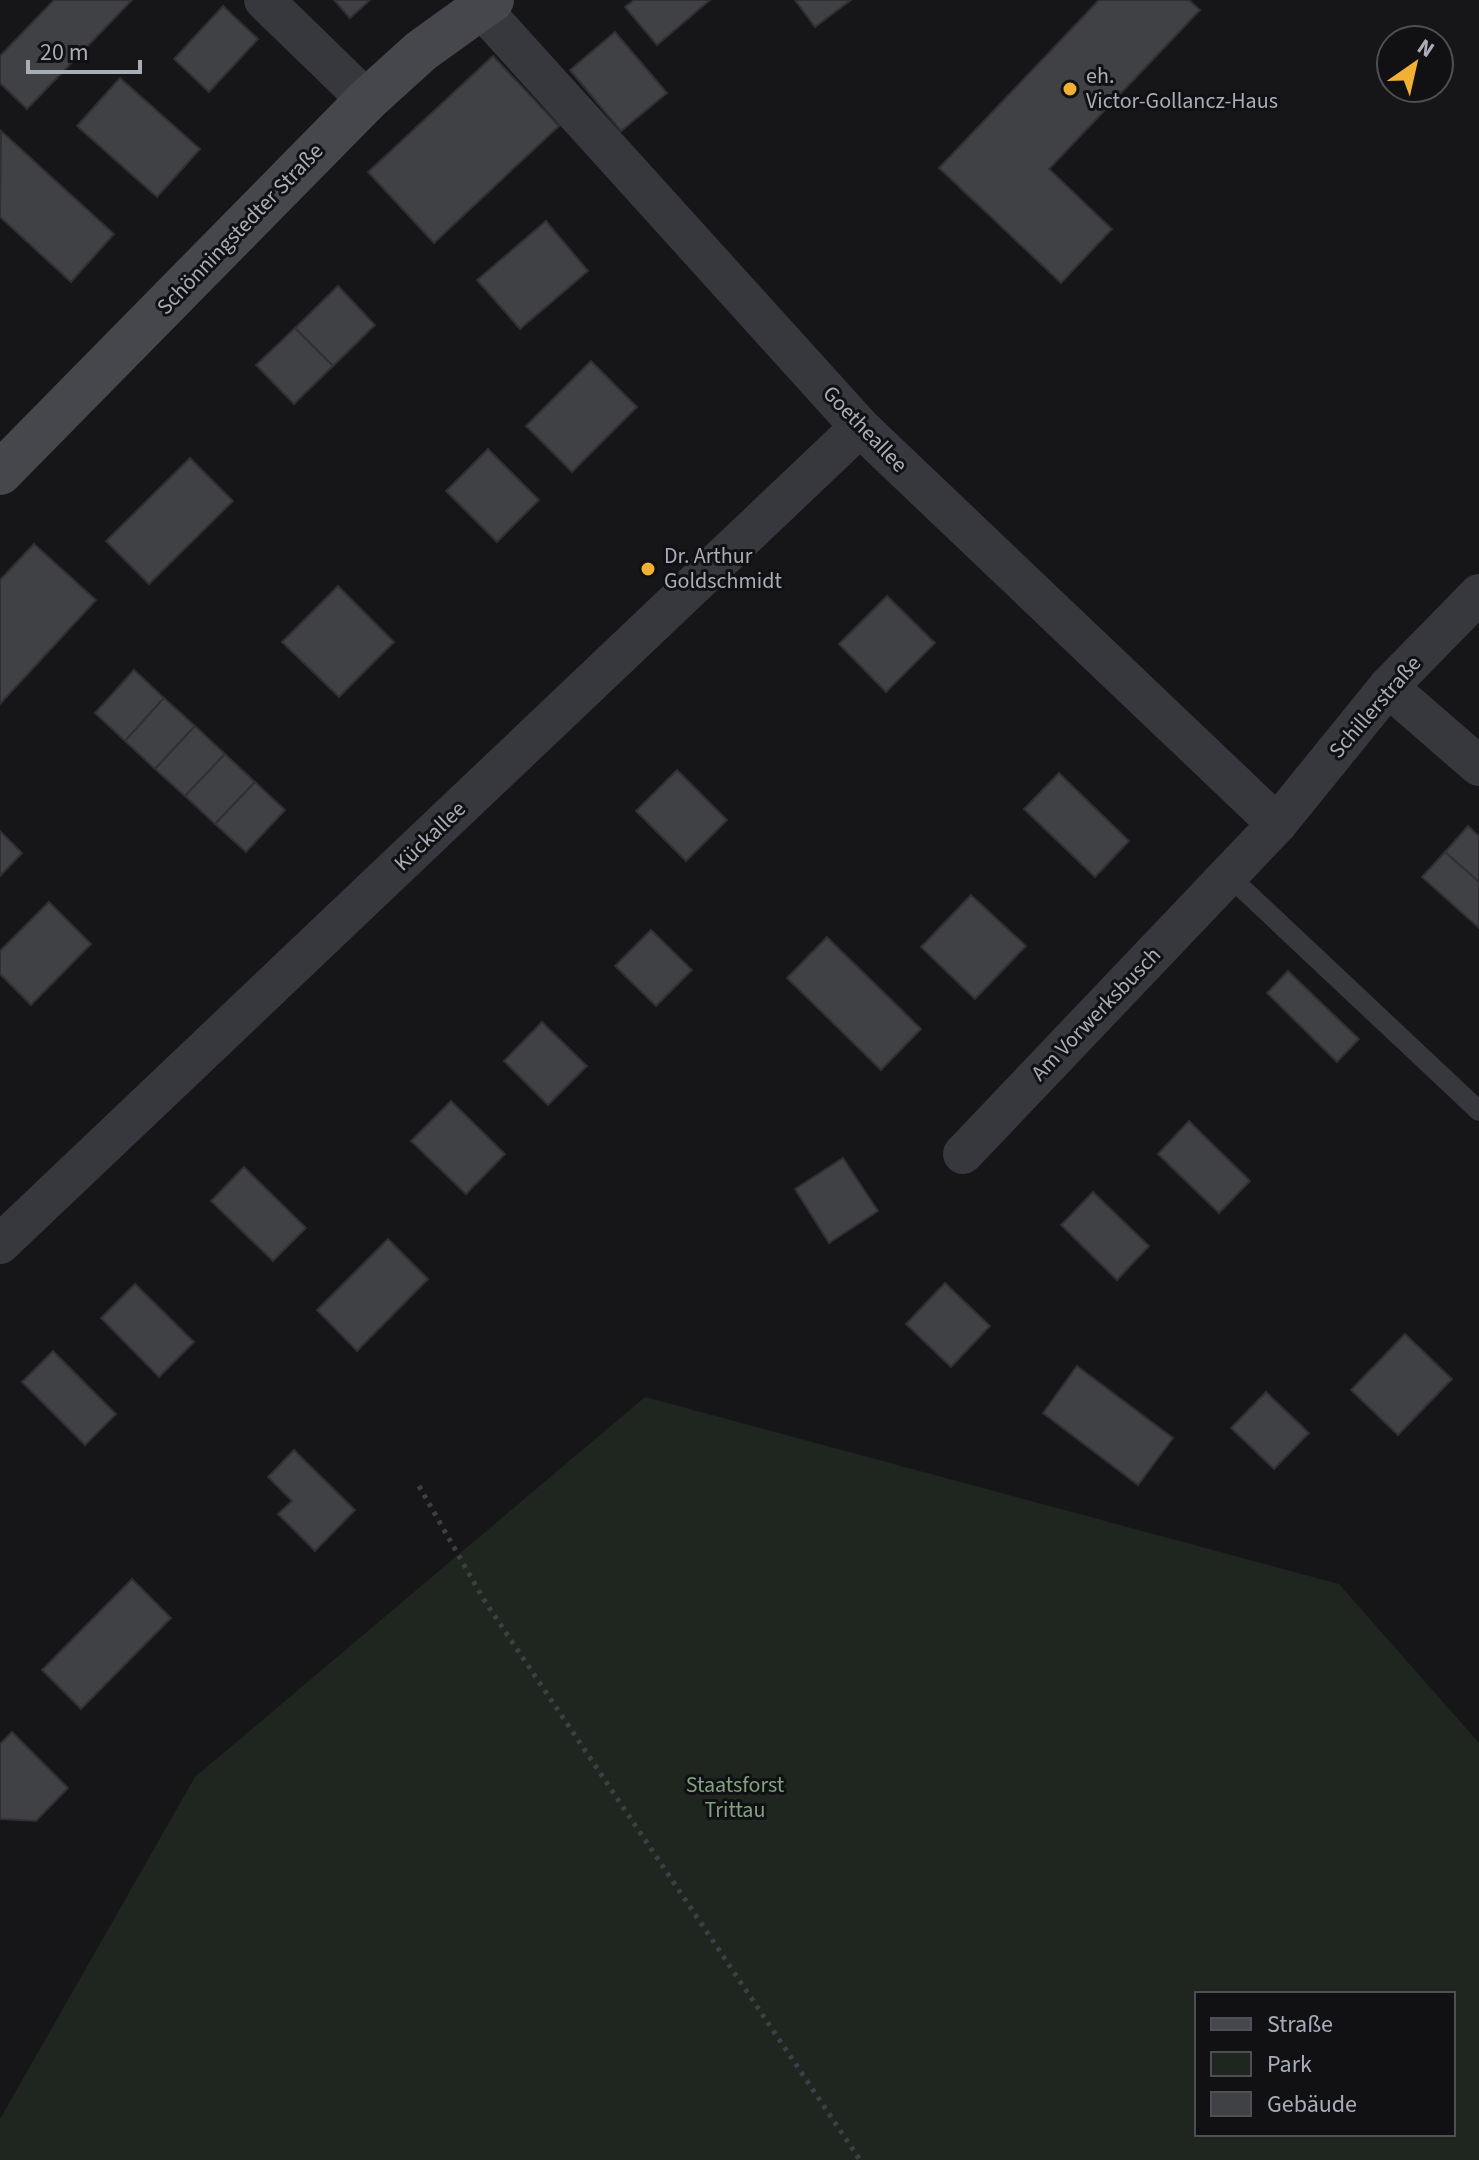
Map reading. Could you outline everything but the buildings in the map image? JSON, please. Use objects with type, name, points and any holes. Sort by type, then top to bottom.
[{"type":"main road","name":"Schönningstedter Straße","points":[[0,473],[367,100],[421,51],[487,4]]},
{"type":"street","points":[[264,0],[367,100]]},
{"type":"street","name":"Goetheallee","points":[[487,4],[860,427],[1277,824]]},
{"type":"street","name":"Kückallee","points":[[0,1244],[860,427]]},
{"type":"street","name":"Schillerstraße","points":[[1277,824],[1388,687],[1479,594]]},
{"type":"street","points":[[1388,687],[1479,766]]},
{"type":"street","name":"Am Vorwerksbusch","points":[[963,1154],[1277,824]]},
{"type":"lane","points":[[1228,875],[1479,1111]]},
{"type":"path","points":[[419,1486],[484,1600],[857,2158],[848,2160]]},
{"type":"green space","name":"Staatsforst Trittau","points":[[645,1397],[1339,1584],[1479,1743],[1479,2160],[0,2160],[0,2119],[195,1777]]},
{"type":"place","name":"eh. Victor-Gollancz-Haus","points":[[1070,89]]},
{"type":"place","name":"Dr. Arthur Goldschmidt","points":[[648,569]]}]
